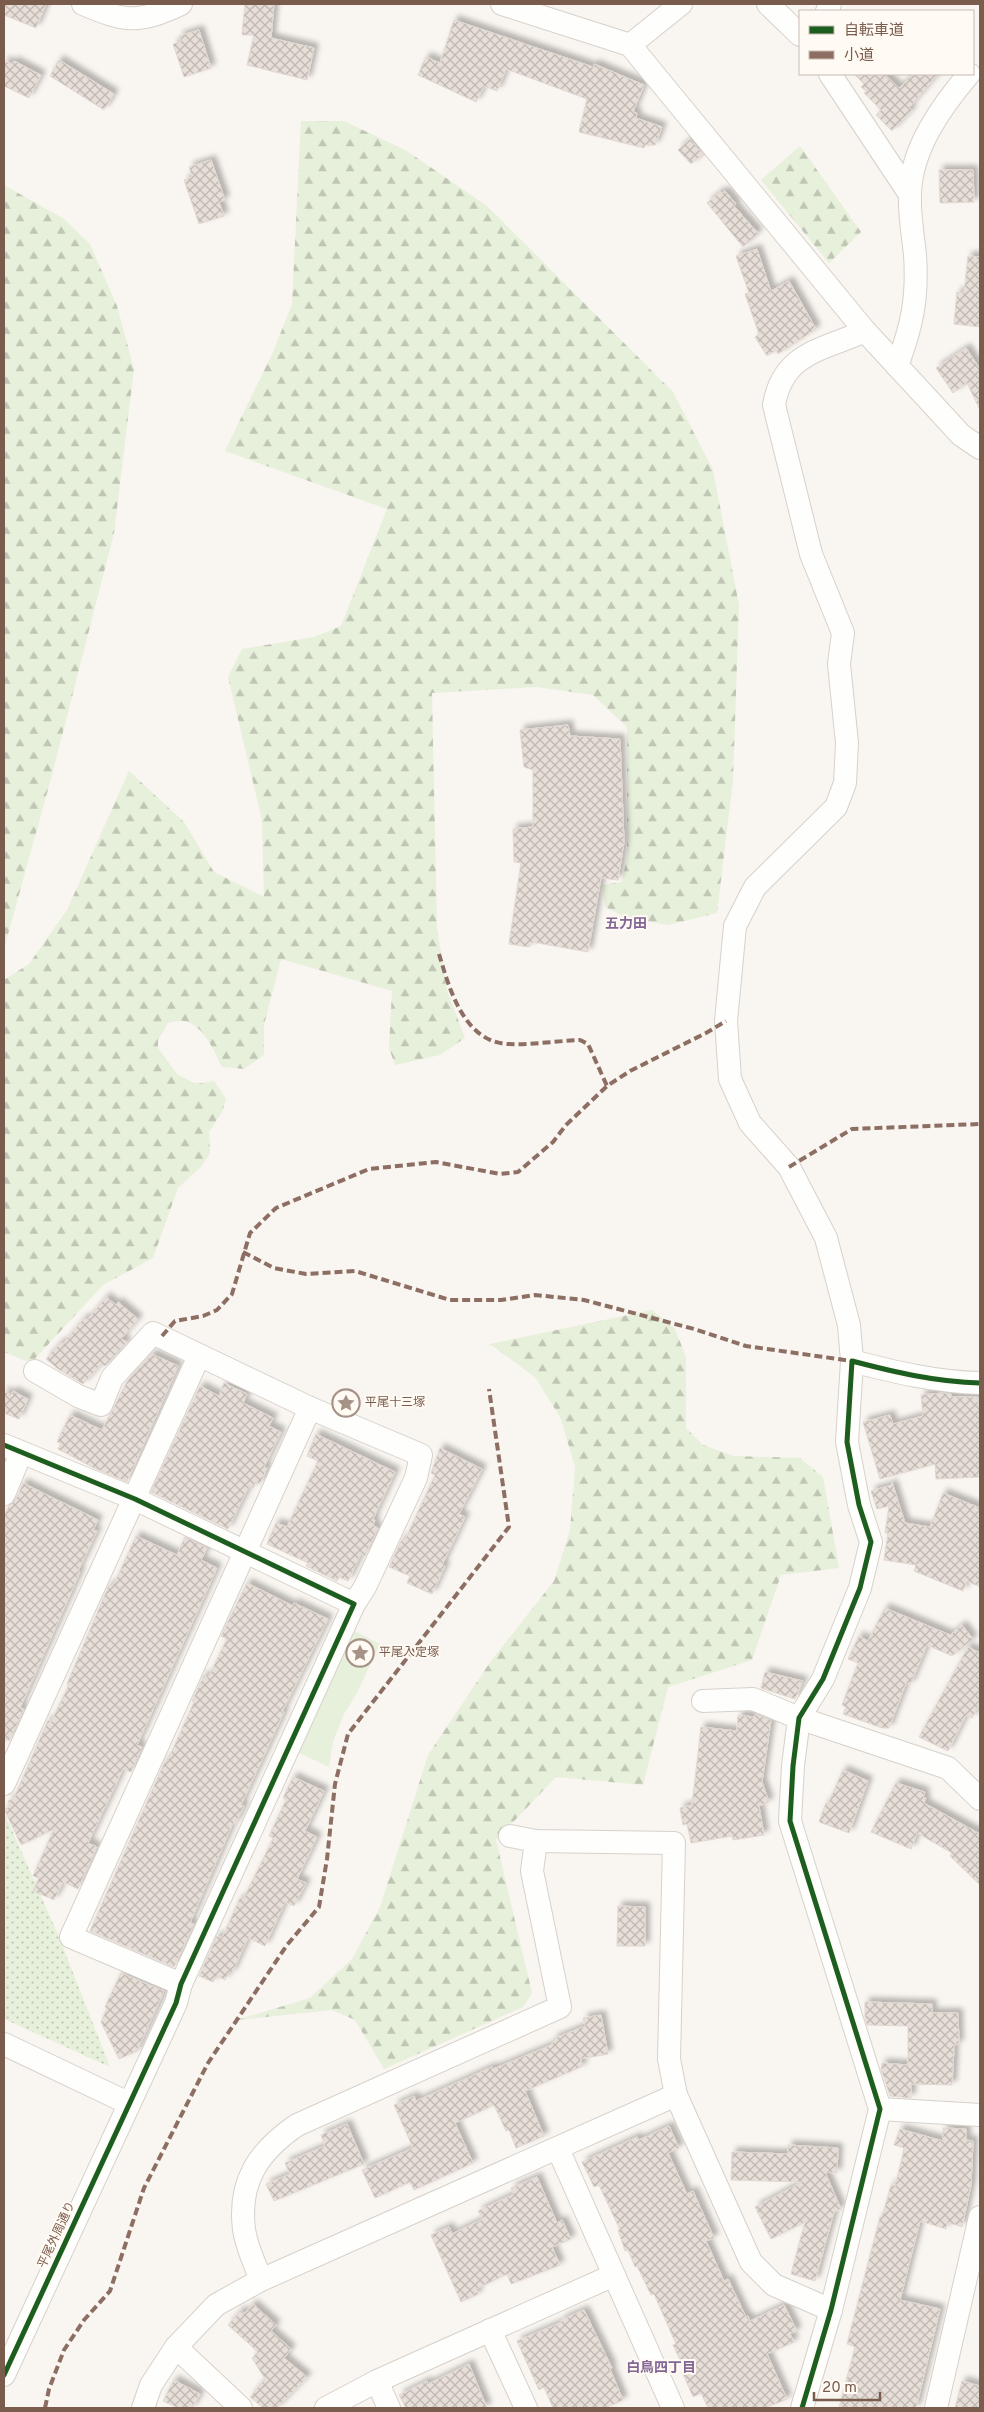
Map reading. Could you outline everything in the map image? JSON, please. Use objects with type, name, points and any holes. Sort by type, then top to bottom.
[{"type":"street","points":[[83,4],[126,20],[155,16],[181,4]]},
{"type":"street","points":[[502,4],[630,46],[865,331],[961,435],[980,448]]},
{"type":"street","points":[[630,46],[681,4]]},
{"type":"street","points":[[768,4],[799,34]]},
{"type":"street","points":[[831,75],[910,193]]},
{"type":"street","points":[[897,366],[910,332],[916,292],[910,193],[919,148],[939,113],[968,75]]},
{"type":"street","points":[[802,2408],[831,2310],[880,2109],[790,1821],[793,1766],[799,1718],[827,1670],[860,1588],[871,1542],[859,1505],[847,1442],[852,1361],[849,1325],[826,1238],[789,1167],[750,1124],[730,1079],[726,1021],[735,926],[755,887],[836,807],[845,783],[847,743],[839,664],[843,633],[811,554],[774,405],[777,388],[784,374],[798,360],[815,350],[865,331]]},
{"type":"street","points":[[35,1370],[78,1396],[101,1405],[112,1378],[153,1333],[310,1408],[71,1937],[181,1984]]},
{"type":"street","points":[[5,1778],[135,1499],[199,1356]]},
{"type":"street","points":[[852,1361],[901,1374],[957,1382],[980,1383]]},
{"type":"street","name":"平尾外周通り","points":[[4,2375],[128,2103],[176,2003],[181,1984],[354,1604],[365,1587],[411,1488],[422,1455],[310,1408]]},
{"type":"street","points":[[4,1494],[13,1449],[135,1499],[354,1604]]},
{"type":"street","points":[[702,1701],[753,1699],[799,1718],[948,1768],[980,1799]]},
{"type":"street","points":[[510,1836],[536,1841],[674,1843],[669,2059],[676,2095],[751,2262],[774,2285],[831,2310]]},
{"type":"street","points":[[261,2280],[244,2230],[244,2196],[249,2177],[261,2156],[278,2138],[297,2125],[560,2007],[532,1871],[536,1841]]},
{"type":"street","points":[[4,2044],[128,2103]]},
{"type":"street","points":[[143,2408],[151,2385],[176,2348],[216,2305],[261,2280],[558,2150],[676,2095]]},
{"type":"street","points":[[880,2109],[980,2115]]},
{"type":"street","points":[[558,2150],[673,2408]]},
{"type":"street","points":[[936,2408],[980,2217]]},
{"type":"street","points":[[326,2408],[377,2381],[614,2275]]},
{"type":"street","points":[[490,2330],[526,2408]]},
{"type":"street","points":[[176,2348],[241,2408]]},
{"type":"street","points":[[377,2381],[389,2408]]},
{"type":"green space","points":[[301,121],[344,121],[407,151],[487,206],[673,392],[713,470],[739,605],[733,780],[717,913],[668,925],[625,917],[605,907],[602,885],[622,882],[627,856],[627,727],[593,695],[537,687],[432,693],[437,928],[447,990],[465,1038],[440,1055],[395,1065],[389,1048],[392,991],[281,959],[264,1025],[264,1055],[244,1069],[222,1067],[208,1040],[191,1023],[176,1021],[168,1023],[158,1040],[158,1048],[177,1074],[196,1084],[214,1081],[226,1099],[222,1112],[209,1132],[210,1153],[201,1167],[178,1188],[153,1258],[103,1285],[31,1363],[4,1352],[4,980],[29,964],[67,910],[129,771],[184,822],[214,872],[264,897],[262,820],[228,677],[242,649],[314,637],[341,626],[387,509],[225,451],[273,352],[292,304]]},
{"type":"green space","points":[[800,146],[861,232],[829,263],[761,180]]},
{"type":"green space","points":[[4,185],[64,219],[90,244],[117,306],[134,369],[114,533],[53,771],[4,949]]},
{"type":"green space","points":[[652,1310],[675,1329],[686,1357],[686,1428],[703,1445],[734,1456],[800,1458],[823,1477],[839,1568],[781,1575],[752,1660],[668,1687],[643,1785],[556,1777],[496,1840],[532,1993],[523,2007],[384,2069],[355,2020],[332,2010],[236,2020],[310,1998],[352,1959],[380,1907],[428,1755],[491,1661],[554,1581],[570,1530],[575,1467],[561,1419],[536,1378],[490,1344]]},
{"type":"green space","points":[[355,1631],[380,1644],[357,1693],[344,1714],[333,1742],[329,1767],[295,1751]]},
{"type":"green space","points":[[4,1812],[59,1937],[110,2067],[4,2019]]},
{"type":"building","points":[[4,4],[46,4],[36,28],[4,15]]},
{"type":"building","points":[[245,4],[274,4],[271,38],[314,48],[307,80],[247,65],[254,35],[242,35]]},
{"type":"building","points":[[454,20],[593,67],[594,64],[644,85],[633,112],[637,113],[636,118],[662,127],[655,145],[645,145],[644,148],[579,132],[587,99],[506,69],[497,91],[484,86],[476,102],[418,75],[426,57],[440,63]]},
{"type":"building","points":[[199,30],[211,68],[184,77],[173,44],[181,42],[179,36]]},
{"type":"building","points":[[59,60],[114,94],[104,110],[50,76]]},
{"type":"building","points":[[4,61],[12,64],[14,61],[41,75],[29,98],[4,86]]},
{"type":"building","points":[[855,75],[885,75],[899,88],[912,75],[937,75],[909,108],[912,110],[892,131],[876,115],[881,110],[864,93],[866,91],[861,87],[864,84]]},
{"type":"building","points":[[690,139],[703,154],[691,164],[678,150]]},
{"type":"building","points":[[211,160],[225,200],[219,202],[224,216],[199,224],[184,180],[192,177],[189,167]]},
{"type":"building","points":[[939,170],[973,170],[974,202],[940,203]]},
{"type":"building","points":[[725,191],[736,204],[734,206],[758,233],[743,247],[707,203],[720,192]]},
{"type":"building","points":[[757,249],[771,291],[789,281],[816,329],[778,354],[776,350],[767,356],[755,337],[759,334],[745,294],[749,293],[736,256]]},
{"type":"building","points":[[968,256],[980,257],[980,327],[954,324],[957,292],[964,293]]},
{"type":"building","points":[[966,348],[980,369],[980,410],[967,383],[953,393],[936,368]]},
{"type":"building","points":[[568,725],[570,736],[620,739],[624,842],[618,880],[601,878],[588,952],[532,942],[529,947],[509,944],[521,863],[514,862],[513,829],[533,827],[533,770],[524,767],[520,730]]},
{"type":"building","points":[[106,1297],[116,1305],[118,1302],[138,1319],[121,1339],[127,1342],[105,1366],[101,1364],[83,1384],[58,1369],[46,1359],[61,1342],[63,1344],[84,1318],[87,1320]]},
{"type":"building","points":[[152,1354],[178,1366],[127,1482],[94,1468],[58,1449],[61,1443],[57,1442],[70,1415],[102,1430],[128,1380]]},
{"type":"building","points":[[224,1383],[247,1394],[243,1403],[273,1418],[269,1426],[281,1432],[264,1467],[267,1468],[260,1484],[256,1482],[253,1488],[249,1486],[228,1529],[151,1492],[200,1386],[219,1396]]},
{"type":"building","points":[[4,1391],[11,1395],[13,1391],[28,1399],[19,1419],[4,1413]]},
{"type":"building","points":[[951,1394],[951,1397],[978,1397],[978,1406],[980,1406],[980,1477],[936,1479],[935,1464],[880,1479],[863,1422],[890,1415],[893,1424],[923,1416],[921,1395]]},
{"type":"building","points":[[316,1434],[395,1472],[373,1519],[375,1520],[373,1525],[378,1528],[365,1556],[361,1554],[348,1581],[339,1577],[337,1581],[306,1566],[308,1563],[267,1544],[276,1523],[287,1527],[318,1461],[307,1456]]},
{"type":"building","points":[[440,1448],[482,1469],[459,1514],[465,1517],[442,1565],[445,1566],[432,1594],[407,1583],[410,1576],[389,1567],[402,1539],[405,1540],[435,1475],[431,1473]]},
{"type":"building","points":[[892,1482],[905,1523],[930,1527],[943,1493],[980,1508],[980,1587],[967,1581],[963,1591],[914,1571],[916,1565],[884,1560],[889,1506],[877,1509],[871,1491],[892,1485]]},
{"type":"building","points":[[23,1483],[98,1520],[93,1530],[97,1531],[78,1571],[80,1572],[20,1708],[24,1709],[9,1741],[6,1739],[4,1744],[4,1516],[9,1506],[16,1499]]},
{"type":"building","points":[[136,1536],[177,1555],[185,1537],[207,1548],[201,1560],[217,1568],[137,1745],[142,1747],[131,1772],[123,1769],[88,1843],[97,1847],[78,1889],[63,1882],[54,1900],[33,1891],[39,1878],[33,1876],[54,1829],[21,1845],[4,1809],[11,1806],[8,1801],[14,1798],[48,1720],[51,1722],[69,1685],[67,1684],[109,1585],[112,1586],[116,1580]]},
{"type":"building","points":[[247,1583],[293,1606],[294,1603],[328,1619],[282,1712],[284,1712],[241,1805],[244,1806],[235,1824],[233,1823],[201,1897],[190,1923],[194,1924],[174,1967],[90,1931],[166,1759],[168,1760],[194,1702],[192,1701],[204,1675],[208,1678],[227,1639],[221,1636]]},
{"type":"building","points":[[885,1608],[950,1635],[962,1625],[973,1639],[952,1656],[927,1645],[910,1685],[906,1683],[889,1728],[882,1728],[843,1714],[846,1707],[842,1705],[858,1663],[848,1659],[859,1636],[868,1641]]},
{"type":"building","points":[[968,1647],[980,1653],[980,1703],[972,1718],[966,1715],[948,1751],[919,1737]]},
{"type":"building","points":[[765,1672],[803,1681],[795,1699],[761,1688]]},
{"type":"building","points":[[755,1714],[771,1720],[762,1782],[769,1802],[759,1806],[764,1835],[733,1840],[732,1836],[691,1843],[687,1824],[683,1825],[680,1808],[692,1805],[701,1727],[737,1731],[738,1715],[754,1717]]},
{"type":"building","points":[[843,1770],[868,1781],[849,1833],[819,1822],[826,1803],[828,1804]]},
{"type":"building","points":[[293,1777],[324,1791],[305,1831],[317,1837],[297,1879],[306,1883],[294,1906],[285,1902],[265,1946],[248,1938],[232,1973],[229,1972],[225,1980],[217,1976],[213,1982],[199,1976],[217,1936],[222,1938],[240,1898],[243,1900],[269,1847],[273,1838],[269,1836],[286,1800],[283,1798]]},
{"type":"building","points":[[896,1783],[925,1792],[923,1797],[926,1798],[924,1803],[980,1834],[980,1885],[950,1856],[952,1853],[917,1833],[911,1849],[871,1832]]},
{"type":"building","points":[[618,1906],[645,1907],[645,1946],[617,1946]]},
{"type":"building","points":[[121,1973],[164,1991],[137,2051],[119,2059],[101,2022],[107,2008],[105,2007]]},
{"type":"building","points":[[865,2002],[932,2004],[932,2013],[958,2013],[959,2044],[955,2044],[954,2048],[952,2085],[911,2084],[911,2098],[890,2096],[881,2069],[882,2063],[908,2065],[908,2026],[867,2025]]},
{"type":"building","points":[[601,2015],[608,2054],[580,2059],[583,2066],[525,2091],[544,2136],[516,2148],[509,2130],[506,2131],[494,2105],[455,2123],[473,2163],[414,2190],[410,2182],[375,2198],[362,2170],[413,2148],[394,2105],[414,2096],[416,2101],[492,2067],[493,2069],[549,2046],[554,2042],[553,2039],[585,2026],[583,2018]]},
{"type":"building","points":[[347,2124],[364,2164],[274,2201],[266,2184],[290,2174],[285,2163],[325,2146],[321,2135]]},
{"type":"building","points":[[669,2126],[679,2148],[668,2153],[687,2194],[693,2191],[714,2238],[706,2241],[724,2281],[728,2279],[746,2317],[748,2316],[750,2321],[784,2305],[797,2331],[790,2334],[794,2342],[767,2354],[787,2399],[765,2408],[708,2408],[701,2393],[693,2397],[683,2374],[686,2373],[673,2345],[676,2344],[654,2294],[651,2295],[637,2266],[635,2267],[628,2250],[625,2251],[618,2230],[620,2230],[599,2185],[594,2187],[582,2162],[637,2137],[639,2140]]},
{"type":"building","points":[[943,2128],[966,2129],[966,2140],[973,2141],[971,2185],[962,2227],[947,2222],[946,2229],[920,2221],[900,2300],[940,2309],[916,2408],[839,2408],[855,2347],[847,2344],[880,2217],[882,2217],[891,2185],[895,2186],[903,2154],[904,2148],[894,2145],[900,2129],[943,2141]]},
{"type":"building","points":[[788,2145],[838,2148],[837,2173],[825,2172],[841,2209],[834,2212],[815,2281],[791,2274],[805,2222],[771,2239],[755,2207],[802,2182],[731,2180],[732,2152],[788,2154]]},
{"type":"building","points":[[537,2177],[557,2223],[562,2220],[571,2239],[552,2247],[560,2265],[511,2284],[507,2274],[476,2289],[478,2294],[461,2302],[431,2235],[449,2227],[452,2234],[483,2219],[478,2211],[514,2194],[511,2188]]},
{"type":"building","points":[[253,2304],[276,2325],[271,2331],[291,2349],[284,2358],[307,2377],[277,2408],[263,2408],[250,2397],[265,2379],[252,2358],[258,2352],[228,2325],[241,2310],[244,2314]]},
{"type":"building","points":[[584,2310],[612,2368],[610,2369],[623,2400],[605,2408],[553,2408],[544,2387],[539,2390],[517,2341],[562,2322],[561,2320]]},
{"type":"building","points":[[469,2364],[487,2408],[406,2408],[399,2395],[427,2381],[428,2384]]},
{"type":"building","points":[[174,2380],[200,2394],[192,2408],[178,2408],[163,2401]]},
{"type":"building","points":[[962,2381],[980,2386],[980,2408],[955,2408]]},
{"type":"marked path","points":[[439,954],[453,996],[460,1010],[479,1033],[492,1041],[507,1044],[580,1040],[588,1044],[607,1086]]},
{"type":"marked path","points":[[162,1336],[175,1321],[203,1316],[217,1310],[232,1294],[250,1233],[276,1208],[369,1169],[436,1162],[500,1174],[518,1172],[553,1142],[566,1125],[607,1086],[630,1071],[726,1021]]},
{"type":"marked path","points":[[789,1167],[852,1129],[980,1124]]},
{"type":"marked path","points":[[243,1252],[274,1268],[306,1274],[355,1271],[450,1300],[501,1300],[535,1295],[584,1300],[694,1329],[746,1346],[852,1361]]},
{"type":"marked path","points":[[45,2408],[49,2389],[64,2350],[84,2320],[110,2291],[144,2188],[208,2063],[287,1945],[319,1907],[327,1859],[335,1784],[348,1734],[509,1527],[489,1389]]},
{"type":"cycle path","points":[[802,2408],[831,2310],[880,2109],[790,1821],[793,1766],[799,1718],[823,1679],[860,1588],[871,1542],[859,1505],[847,1442],[852,1361],[899,1373],[980,1383]]},
{"type":"cycle path","points":[[4,1445],[135,1499],[354,1604],[181,1984],[176,2003],[4,2375]]},
{"type":"place","name":"平尾十三塚","points":[[346,1403]]},
{"type":"place","name":"平尾入定塚","points":[[360,1653]]},
{"type":"district","name":"五力田","points":[[626,924]]},
{"type":"district","name":"白鳥四丁目","points":[[661,2368]]}]
